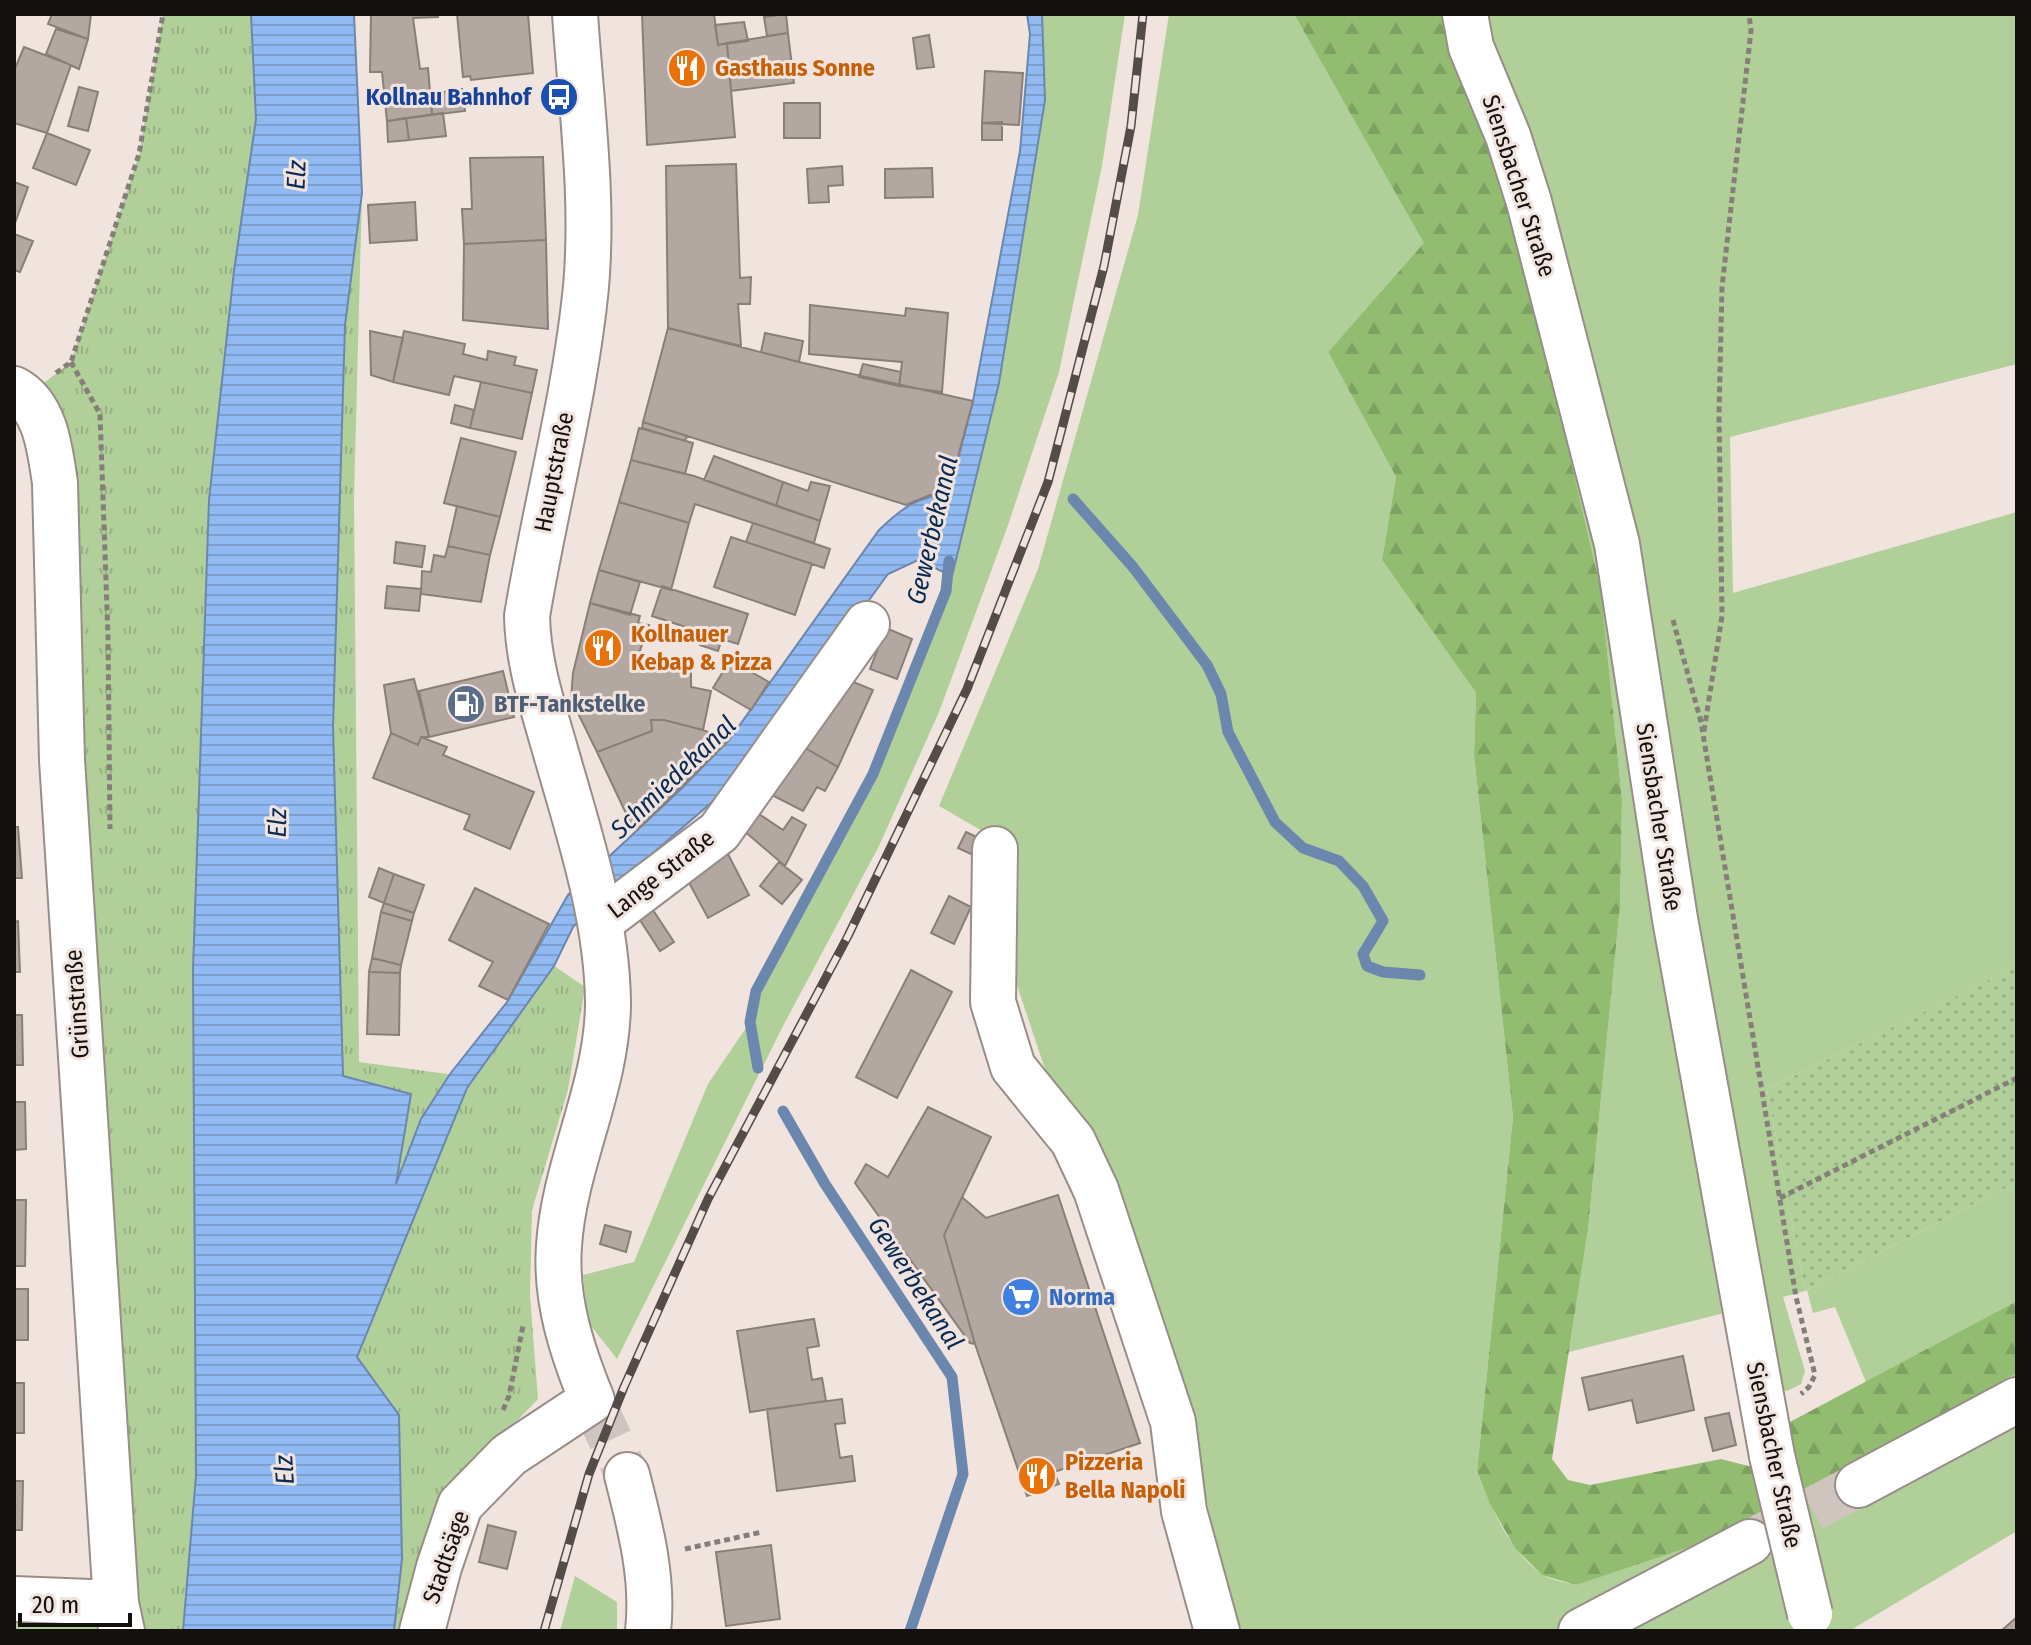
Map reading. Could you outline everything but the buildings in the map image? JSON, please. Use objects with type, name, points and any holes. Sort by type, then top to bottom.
[{"type":"street","name":"Hauptstraße","points":[[575,14],[585,159],[586,287],[573,377],[527,616],[527,650],[600,922]]},
{"type":"street","name":"Siensbacher Straße","points":[[1465,14],[1471,47],[1508,136],[1529,202],[1617,544],[1675,919],[1772,1456],[1812,1622]]},
{"type":"street","name":"Grünstraße","points":[[14,389],[27,396],[48,438],[55,483],[62,760],[119,1617]]},
{"type":"street","name":"Lange Straße","points":[[592,1400],[569,1337],[562,1301],[559,1248],[564,1210],[599,1069],[608,1003],[600,922],[719,832],[867,624]]},
{"type":"street","points":[[995,849],[993,1002],[1013,1067],[1073,1141],[1096,1190],[1173,1422],[1184,1511],[1217,1631]]},
{"type":"street","name":"Stadtsäge","points":[[422,1631],[460,1505],[509,1455],[592,1400]]},
{"type":"street","points":[[1858,1485],[2017,1400]]},
{"type":"street","points":[[627,1475],[641,1528],[648,1574],[648,1631]]},
{"type":"street","points":[[1581,1631],[1750,1542]]},
{"type":"street","points":[[14,1599],[119,1617]]},
{"type":"path","points":[[71,362],[139,154],[163,14]]},
{"type":"path","points":[[1703,735],[1722,616],[1719,413],[1722,287],[1751,31],[1749,14]]},
{"type":"path","points":[[1780,1198],[2017,1078]]},
{"type":"path","points":[[503,1410],[509,1396],[524,1324]]},
{"type":"path","points":[[682,1549],[762,1532]]},
{"type":"green space","points":[[163,14],[251,14],[256,119],[234,271],[209,500],[193,970],[196,1476],[183,1631],[122,1631],[27,396],[71,362],[139,154]]},
{"type":"green space","points":[[1042,14],[1125,14],[1102,166],[1059,372],[1007,528],[939,712],[879,846],[783,1026],[617,1359],[588,1322],[583,1275],[634,1262],[708,1084],[750,1022],[756,991],[873,774],[952,576],[999,383],[1045,100]]},
{"type":"green space","points":[[1169,14],[1294,14],[1425,243],[1328,352],[1396,477],[1382,560],[1476,693],[1474,755],[1513,1117],[1477,1471],[1488,1499],[1510,1539],[1529,1563],[1548,1577],[1576,1585],[1907,1435],[2017,1373],[2017,1531],[1849,1631],[1240,1631],[1223,1576],[1182,1388],[1106,1156],[1050,1084],[1017,985],[1019,852],[939,806],[1038,569],[1138,215]]},
{"type":"green space","points":[[1294,14],[1442,14],[1455,65],[1501,160],[1601,590],[1622,800],[1620,906],[1588,1230],[1552,1459],[1568,1480],[1590,1485],[1721,1459],[1752,1467],[1792,1444],[1788,1423],[2017,1301],[2017,1373],[1725,1535],[1576,1585],[1542,1575],[1515,1548],[1490,1504],[1477,1471],[1513,1117],[1474,755],[1476,693],[1382,560],[1396,477],[1328,352],[1424,243]]},
{"type":"green space","points":[[1442,14],[2017,14],[2017,364],[1730,437],[1733,593],[2017,512],[2017,966],[1767,1089],[1805,1291],[1783,1297],[1805,1371],[1801,1384],[1787,1391],[1775,1387],[1756,1305],[1569,1352],[1588,1230],[1620,906],[1622,800],[1601,590],[1501,160],[1455,65]]},
{"type":"green space","points":[[362,193],[354,497],[359,1062],[462,1076],[547,961],[585,987],[568,1090],[532,1210],[530,1295],[538,1399],[470,1470],[411,1631],[394,1631],[402,1559],[340,1357],[411,1095],[343,1076],[333,727],[336,562],[345,325]]},
{"type":"green space","points":[[2017,966],[2017,1182],[1805,1291],[1767,1089]]},
{"type":"green space","points":[[2017,1182],[2017,1301],[1866,1382],[1835,1307],[1813,1313],[1807,1290]]},
{"type":"green space","points":[[575,1576],[617,1602],[617,1631],[560,1631]]},
{"type":"green space","points":[[14,1599],[122,1631],[14,1631]]},
{"type":"water","name":"Elz","points":[[251,14],[354,14],[362,193],[345,325],[333,727],[343,1076],[411,1094],[396,1184],[421,1119],[450,1074],[507,1002],[568,895],[729,740],[879,530],[910,505],[949,494],[973,401],[1020,151],[1030,34],[1027,14],[1042,14],[1045,100],[999,383],[952,576],[918,560],[888,574],[776,728],[711,803],[616,885],[573,927],[554,966],[467,1088],[357,1357],[399,1415],[402,1559],[394,1631],[183,1631],[196,1476],[193,970],[209,500],[234,271],[256,119]]},
{"type":"waterway","points":[[1073,499],[1133,567],[1207,665],[1221,694],[1228,732],[1275,822],[1303,848],[1339,861],[1363,886],[1383,921],[1363,954],[1367,966],[1383,972],[1420,975]]},
{"type":"waterway","name":"Gewerbekanal","points":[[758,1068],[750,1022],[756,991],[873,774],[946,591],[949,561]]},
{"type":"waterway","name":"Gewerbekanal","points":[[783,1111],[825,1184],[952,1377],[963,1474],[910,1631]]},
{"type":"tunnel","points":[[592,1400],[627,1475]]},
{"type":"tunnel","points":[[1754,1540],[1858,1485]]},
{"type":"railway","points":[[544,1631],[589,1474],[624,1387],[708,1199],[848,936],[967,689],[1048,482],[1104,266],[1131,126],[1143,14]]},
{"type":"place","name":"Gasthaus Sonne","points":[[687,68]]},
{"type":"place","name":"Kollnau Bahnhof","points":[[559,97]]},
{"type":"place","name":"Kollnauer Kebap & Pizza","points":[[603,648]]},
{"type":"place","name":"BTF-Tankstelke","points":[[466,704]]},
{"type":"place","name":"Norma","points":[[1021,1297]]},
{"type":"place","name":"Pizzeria Bella Napoli","points":[[1037,1476]]},
{"type":"water label","name":"Schmiedekanal","points":[[673,777]]}]
